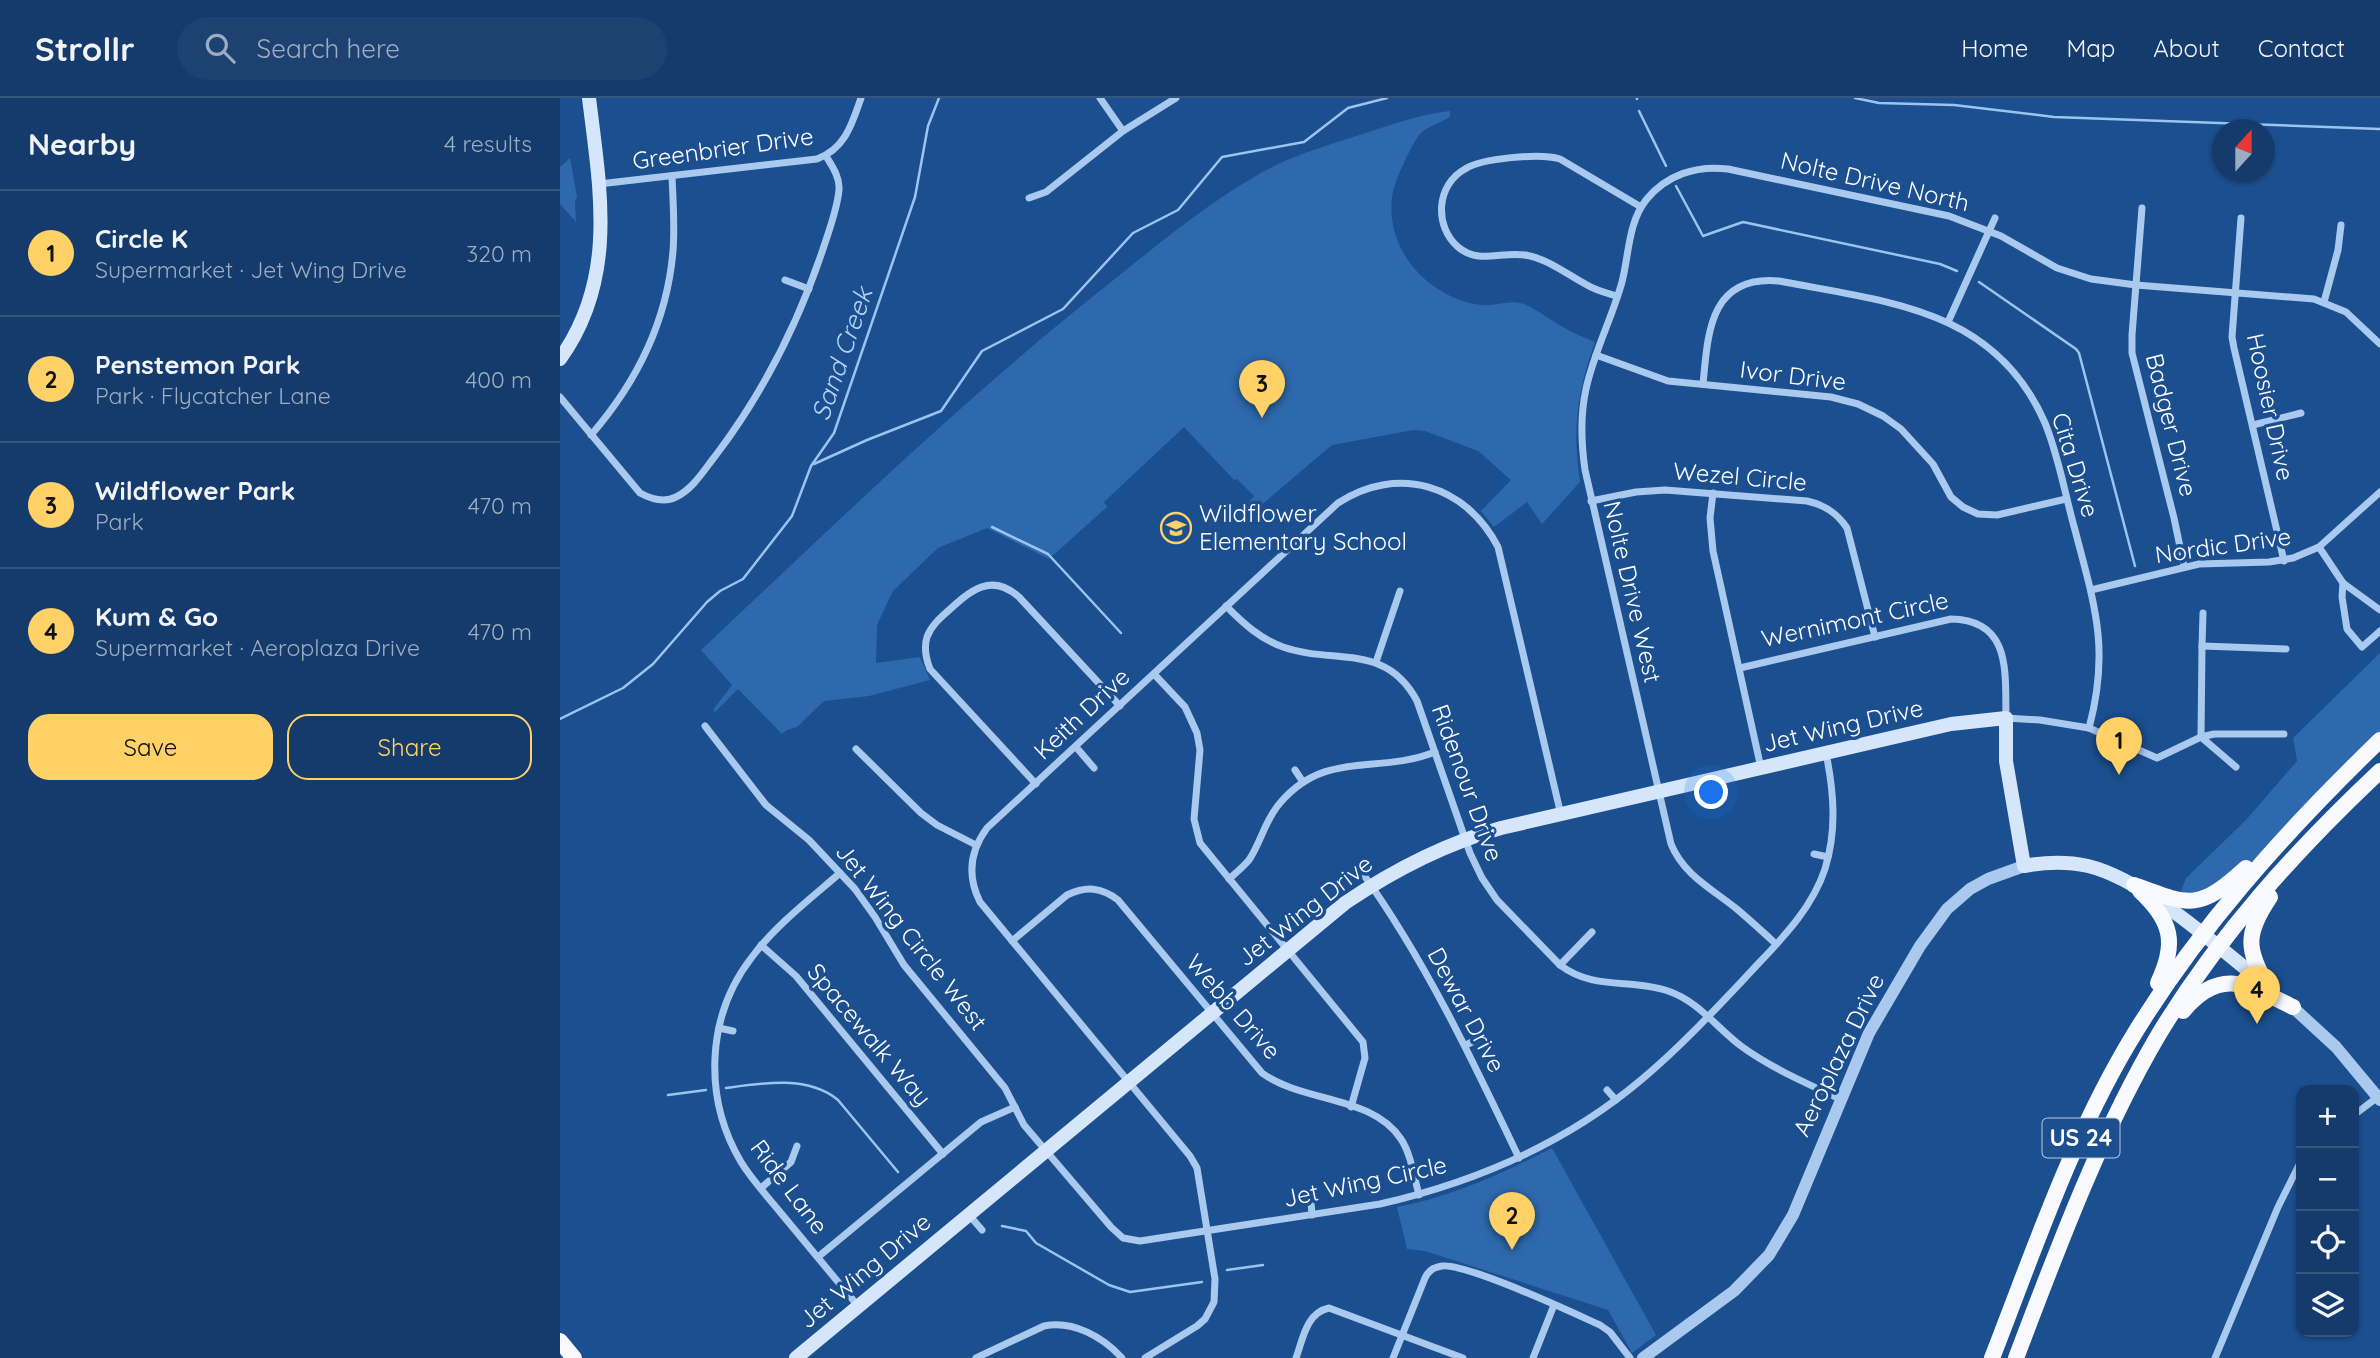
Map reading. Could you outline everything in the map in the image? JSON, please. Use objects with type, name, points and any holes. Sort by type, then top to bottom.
[{"type":"highway","name":"US 24","points":[[1992,1358],[2063,1179],[2094,1109],[2127,1046],[2169,979],[2252,872],[2302,817],[2380,740]]},
{"type":"highway","name":"US 24","points":[[2015,1358],[2088,1175],[2141,1066],[2190,986],[2272,881],[2326,823],[2380,771]]},
{"type":"highway","points":[[2134,885],[2177,901],[2196,902],[2207,898],[2234,879],[2302,817]]},
{"type":"highway","points":[[2268,987],[2252,956],[2252,927],[2290,868],[2326,823]]},
{"type":"highway","points":[[2127,1046],[2163,973],[2170,941],[2169,931],[2159,909],[2134,885]]},
{"type":"highway","points":[[2141,1066],[2191,1001],[2207,988],[2241,984],[2293,1007]]},
{"type":"highway","points":[[560,1341],[574,1358]]},
{"type":"main road","points":[[560,359],[581,321],[596,279],[601,243],[599,184],[589,98]]},
{"type":"main road","name":"Jet Wing Drive","points":[[796,1358],[1287,950],[1371,885],[1403,866],[1466,839],[1501,828],[1951,724],[2006,718]]},
{"type":"main road","name":"Wernimont Circle","points":[[2006,718],[2007,761],[2024,866]]},
{"type":"main road","name":"Aeroplaza Drive","points":[[2024,866],[2043,863],[2077,864],[2109,873],[2134,885],[2202,934],[2268,987]]},
{"type":"street","name":"Greenbrier Drive","points":[[599,184],[804,161],[826,156],[847,136],[861,98]]},
{"type":"street","points":[[1100,98],[1123,131]]},
{"type":"street","points":[[1029,198],[1046,192],[1123,131],[1176,98]]},
{"type":"street","points":[[560,397],[640,493],[654,499],[666,500],[682,493],[698,478],[743,419],[777,359],[809,289],[839,190],[837,177],[826,156]]},
{"type":"street","points":[[1617,296],[1589,286],[1532,256],[1519,254],[1482,257],[1468,254],[1456,246],[1447,234],[1441,219],[1442,200],[1450,183],[1462,170],[1469,167],[1489,162],[1549,156],[1560,159],[1641,207]]},
{"type":"street","name":"Nolte Drive North","points":[[1641,207],[1659,187],[1675,177],[1697,169],[1719,168],[1940,213],[1989,230],[2067,272],[2091,279],[2136,285],[2304,297],[2324,302],[2356,318],[2380,344]]},
{"type":"street","points":[[591,435],[634,378],[661,316],[673,250],[672,176]]},
{"type":"street","name":"Nolte Drive West","points":[[1641,207],[1634,222],[1617,296],[1586,388],[1581,429],[1583,461],[1671,844],[1680,862],[1699,881],[1738,909],[1776,944]]},
{"type":"street","name":"Badger Drive","points":[[2142,208],[2132,354],[2184,566]]},
{"type":"street","points":[[1948,322],[1995,218]]},
{"type":"street","name":"Hoosier Drive","points":[[2241,218],[2234,348],[2284,561]]},
{"type":"street","points":[[2324,302],[2338,250],[2341,225]]},
{"type":"street","points":[[785,280],[809,289]]},
{"type":"street","name":"Cita Drive","points":[[1703,384],[1707,336],[1714,313],[1725,299],[1740,288],[1758,281],[1779,281],[1921,311],[1948,322],[1992,350],[2029,392],[2049,435],[2091,590],[2099,633],[2100,670],[2089,728]]},
{"type":"street","name":"Ivor Drive","points":[[1597,355],[1661,379],[1831,397],[1858,404],[1883,416],[1901,429],[1933,464],[1951,497],[1978,514],[1997,515],[2066,499]]},
{"type":"street","points":[[2253,425],[2301,413]]},
{"type":"street","name":"Keith Drive","points":[[976,845],[987,828],[1338,503],[1359,491],[1387,484],[1434,488],[1455,498],[1484,523],[1503,558],[1561,815]]},
{"type":"street","name":"Wezel Circle","points":[[1591,501],[1636,492],[1665,490],[1807,501],[1825,506],[1842,519],[1852,540],[1875,637]]},
{"type":"street","name":"Nordic Drive","points":[[2091,590],[2184,566],[2212,562],[2284,561],[2319,547],[2380,492]]},
{"type":"street","points":[[1713,493],[1711,540],[1761,768]]},
{"type":"street","points":[[666,500],[667,511]]},
{"type":"street","points":[[2319,547],[2343,583],[2380,610]]},
{"type":"street","points":[[2343,583],[2342,597],[2347,629],[2362,648],[2380,631]]},
{"type":"street","points":[[1036,784],[930,669],[927,637],[937,621],[977,587],[1004,587],[1019,597],[1120,706]]},
{"type":"street","points":[[1376,662],[1400,591]]},
{"type":"street","name":"Ridenour Drive","points":[[1226,606],[1256,633],[1283,647],[1376,662],[1391,669],[1411,690],[1475,866],[1488,888],[1560,965],[1572,974],[1590,981],[1670,991],[1709,1016],[1752,1054],[1840,1099]]},
{"type":"street","points":[[2201,737],[2203,612]]},
{"type":"street","name":"Wernimont Circle","points":[[1740,668],[1951,619],[1962,619],[1980,625],[1994,636],[2004,660],[2006,718]]},
{"type":"street","points":[[2202,646],[2286,649]]},
{"type":"street","points":[[1154,674],[1185,707],[1194,724],[1200,751],[1194,818],[1200,843],[1363,1042],[1366,1058],[1351,1107]]},
{"type":"street","name":"Jet Wing Drive","points":[[2006,718],[2089,728],[2157,758],[2201,737]]},
{"type":"street","name":"Jet Wing Circle West","points":[[705,726],[766,805],[809,840],[865,901],[904,965],[1005,1087],[1024,1125],[1046,1151]]},
{"type":"street","points":[[2201,737],[2214,734],[2284,734]]},
{"type":"street","points":[[2201,737],[2236,767]]},
{"type":"street","points":[[1076,747],[1094,768]]},
{"type":"street","points":[[856,749],[921,813],[937,825],[976,845],[971,876],[976,893],[1012,941],[1194,1162],[1199,1175],[1216,1292],[1211,1310],[1197,1326],[1145,1358]]},
{"type":"street","points":[[1229,879],[1248,860],[1274,809],[1303,782],[1324,771],[1342,766],[1397,763],[1435,752]]},
{"type":"street","name":"Jet Wing Circle","points":[[1046,1151],[1111,1227],[1123,1238],[1140,1241],[1312,1215],[1419,1195],[1466,1181],[1519,1158],[1571,1130],[1616,1100],[1662,1062],[1796,923],[1813,898],[1828,857],[1834,807],[1826,753]]},
{"type":"street","points":[[1296,770],[1303,782]]},
{"type":"street","points":[[1814,854],[1828,857]]},
{"type":"street","name":"Aeroplaza Drive","points":[[1643,1358],[1734,1291],[1769,1255],[1793,1215],[1876,1018],[1937,921],[1970,889],[2024,866]]},
{"type":"street","name":"Dewar Drive","points":[[1361,871],[1435,988],[1466,1045],[1519,1158]]},
{"type":"street","name":"Ride Lane","points":[[840,873],[761,945],[738,978],[725,1006],[714,1062],[716,1093],[722,1119],[743,1164],[858,1306]]},
{"type":"street","name":"Webb Drive","points":[[1012,941],[1067,895],[1085,888],[1102,890],[1118,900],[1254,1065],[1270,1079],[1378,1116],[1387,1122],[1402,1140],[1419,1195]]},
{"type":"street","points":[[1560,965],[1592,932]]},
{"type":"street","name":"Spacewalk Way","points":[[761,945],[796,976],[943,1153]]},
{"type":"street","name":"Aeroplaza Drive","points":[[2268,987],[2336,1047],[2379,1098]]},
{"type":"street","points":[[719,1028],[733,1031]]},
{"type":"street","points":[[1466,1045],[1478,1039]]},
{"type":"street","points":[[1607,1090],[1616,1100]]},
{"type":"street","points":[[2359,1112],[2379,1098]]},
{"type":"street","points":[[818,1257],[981,1122],[1015,1107]]},
{"type":"street","points":[[761,1188],[792,1162],[797,1146]]},
{"type":"street","points":[[2215,1358],[2278,1207],[2296,1171]]},
{"type":"street","points":[[1311,1202],[1312,1215]]},
{"type":"street","points":[[969,1214],[982,1230]]},
{"type":"street","points":[[1393,1358],[1427,1273],[1438,1267],[1451,1266],[1478,1274],[1600,1325],[1610,1332],[1630,1358]]},
{"type":"street","points":[[1533,1358],[1553,1305]]},
{"type":"street","points":[[1296,1358],[1310,1320],[1324,1309],[1334,1310],[1464,1358]]},
{"type":"street","points":[[976,1358],[1044,1326],[1055,1324],[1068,1326],[1101,1339],[1122,1358]]},
{"type":"shaded area","points":[[1450,111],[1450,117],[1428,128],[1418,137],[1394,186],[1391,212],[1402,250],[1427,281],[1443,292],[1481,305],[1514,302],[1524,304],[1595,342],[1580,395],[1576,428],[1580,482],[1542,524],[1527,502],[1494,527],[1481,511],[1511,480],[1478,451],[1425,431],[1414,430],[1332,445],[1253,512],[1246,505],[1254,496],[1237,479],[1234,480],[1184,427],[1104,502],[1107,507],[1049,559],[987,528],[938,548],[893,591],[877,625],[876,663],[920,657],[930,680],[869,696],[824,701],[797,727],[782,734],[738,689],[715,712],[713,710],[732,685],[701,650],[899,464],[1053,329],[1189,221],[1278,164],[1413,118]]},
{"type":"shaded area","points":[[570,158],[577,197],[576,222],[560,204],[560,167]]},
{"type":"shaded area","points":[[2380,653],[2380,742],[2223,888],[2177,901],[2186,878],[2245,821],[2297,761],[2293,738]]},
{"type":"shaded area","points":[[1552,1148],[1656,1335],[1632,1353],[1608,1310],[1425,1251],[1407,1249],[1397,1207],[1476,1183]]},
{"type":"waterway","name":"Sand Creek","points":[[560,719],[623,688],[653,664],[707,602],[720,591],[743,579],[792,516],[811,466],[834,433],[915,197],[928,126],[939,98]]},
{"type":"waterway","points":[[814,464],[941,411],[982,351],[1063,309],[1133,233],[1178,210],[1222,157],[1304,142],[1348,108],[1387,98]]},
{"type":"waterway","points":[[1855,98],[1879,103],[1954,105],[2054,117],[2380,129]]},
{"type":"waterway","points":[[1639,111],[1666,166]]},
{"type":"waterway","points":[[1676,186],[1703,236],[1743,222],[1940,264],[1957,271]]},
{"type":"waterway","points":[[1979,282],[2079,353],[2135,566]]},
{"type":"waterway","points":[[992,527],[1048,554],[1121,633]]},
{"type":"waterway","points":[[726,1088],[784,1083],[799,1084],[826,1092],[838,1100],[898,1172]]},
{"type":"waterway","points":[[668,1095],[706,1090]]},
{"type":"waterway","points":[[1002,1226],[1026,1231],[1036,1243],[1109,1285],[1130,1292],[1202,1282]]},
{"type":"waterway","points":[[1227,1270],[1263,1265]]},
{"type":"place","name":"Wildflower Park","points":[[1262,418]]},
{"type":"place","name":"Wildflower Elementary School","points":[[1176,528]]},
{"type":"place","name":"Circle K","points":[[2119,775]]},
{"type":"place","name":"Kum & Go","points":[[2257,1024]]},
{"type":"place","name":"Penstemon Park","points":[[1512,1250]]}]
